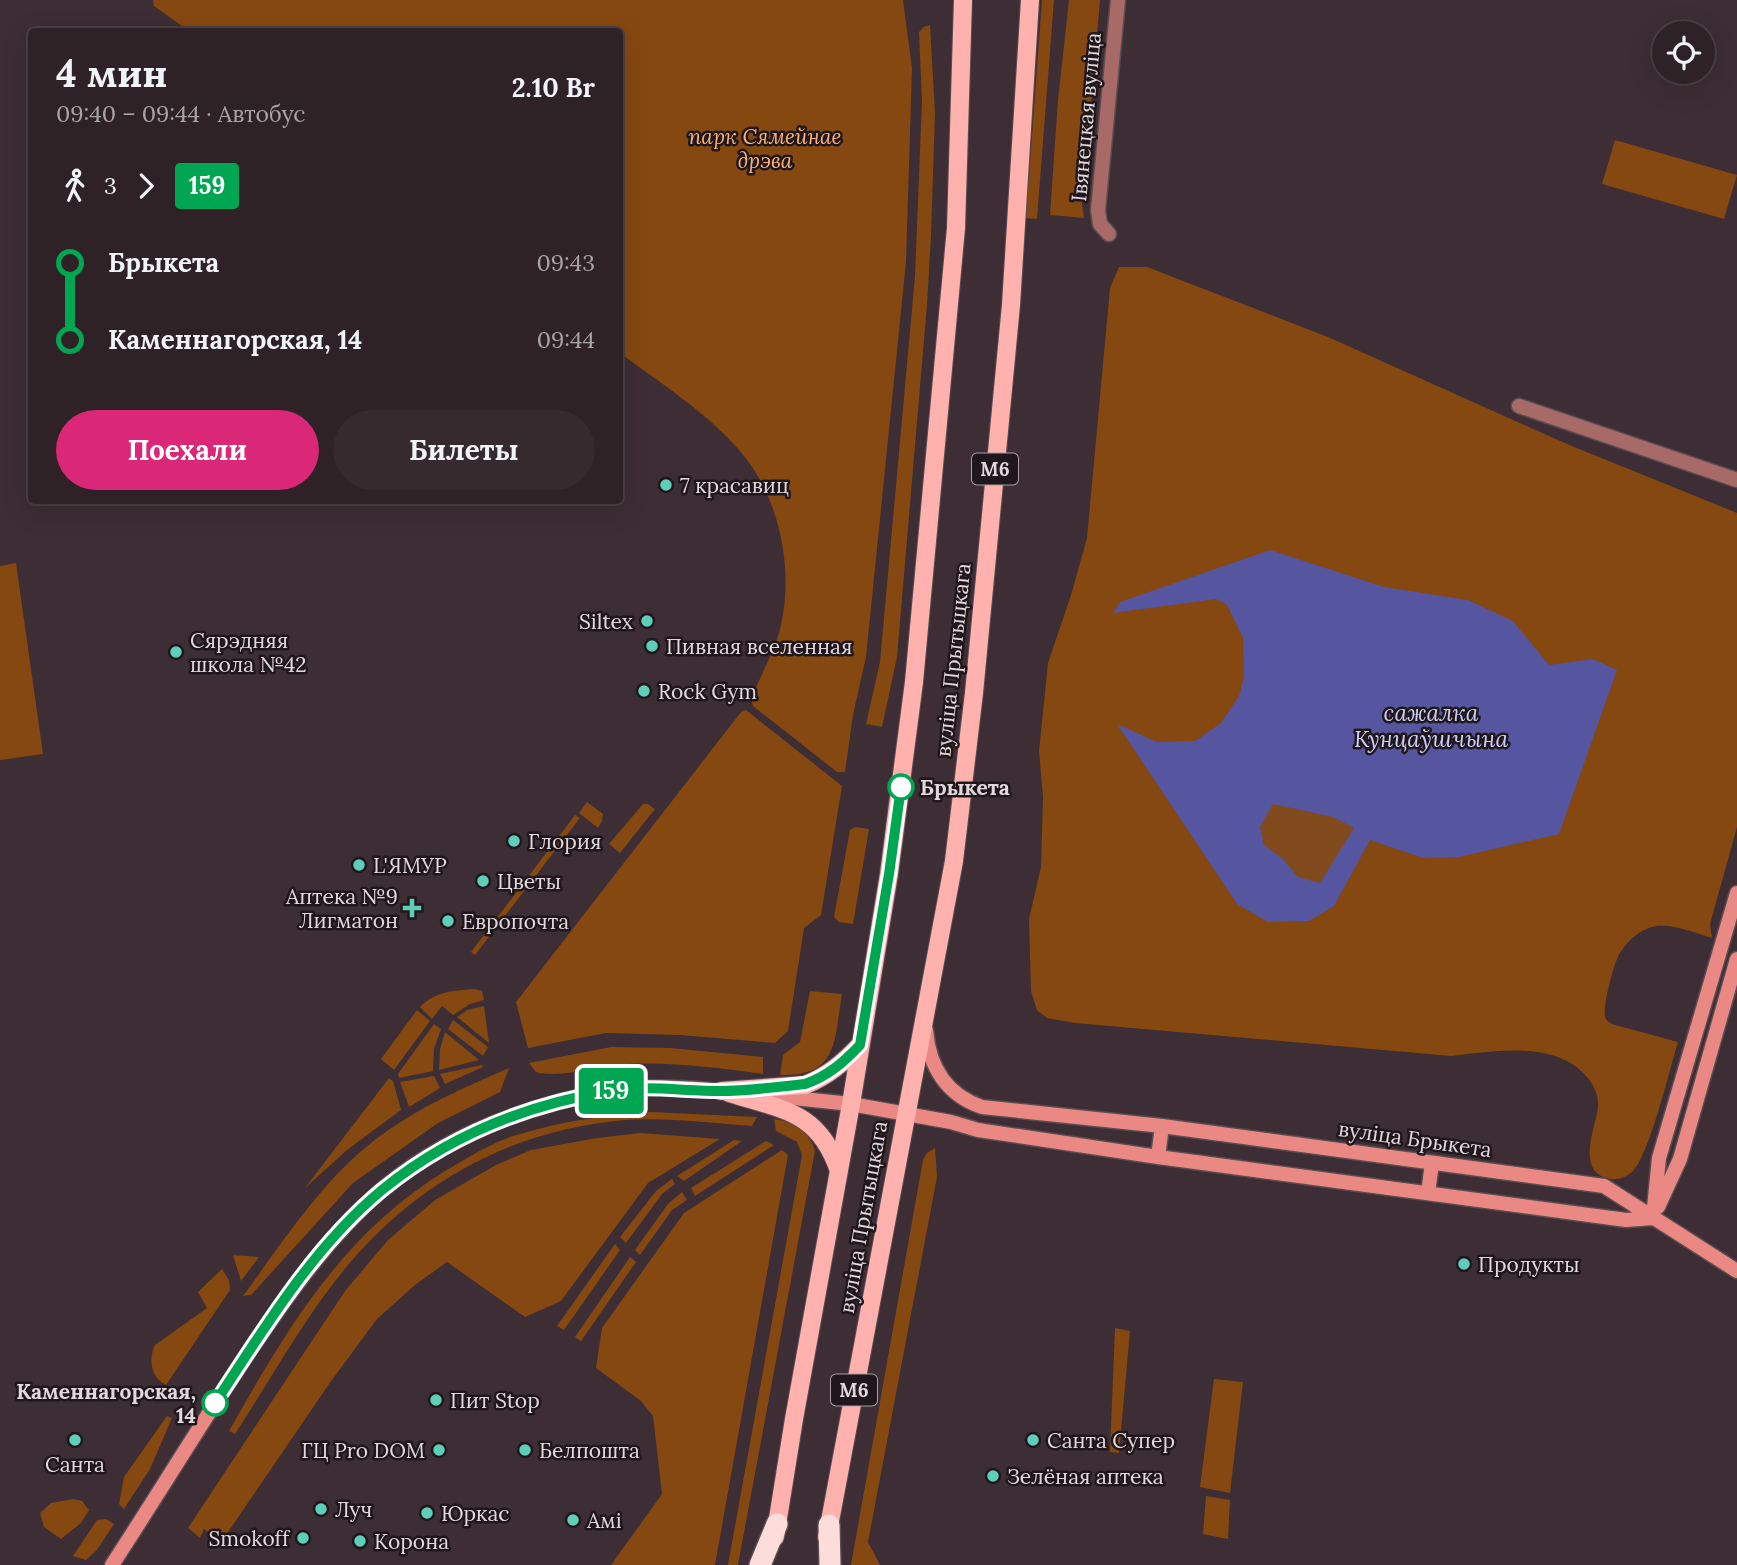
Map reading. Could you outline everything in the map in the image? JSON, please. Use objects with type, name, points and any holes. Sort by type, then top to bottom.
[{"type":"highway","points":[[760,1565],[778,1524]]},
{"type":"highway","points":[[829,1525],[830,1565]]},
{"type":"main road","name":"вуліца Прытыцкага","points":[[771,1565],[796,1406],[851,1104],[889,874],[922,613],[956,228],[963,0]]},
{"type":"main road","name":"вуліца Прытыцкага","points":[[822,1565],[954,861],[974,693],[1011,305],[1030,0]]},
{"type":"main road","points":[[721,1091],[816,1081],[842,1064],[860,1045]]},
{"type":"main road","points":[[721,1091],[802,1117],[822,1135],[839,1171]]},
{"type":"street","name":"Івянецкая вуліца","points":[[1109,234],[1100,224],[1098,209],[1118,0]]},
{"type":"street","points":[[1519,406],[1737,480]]},
{"type":"street","points":[[1653,1218],[1659,1158],[1737,893]]},
{"type":"street","points":[[1653,1218],[1680,1159],[1737,959]]},
{"type":"street","name":"вуліца Брыкета","points":[[926,1016],[927,1047],[935,1068],[948,1087],[967,1102],[982,1107],[1162,1126],[1604,1186],[1737,1271]]},
{"type":"street","points":[[112,1565],[212,1406],[269,1323],[308,1269],[345,1226],[380,1191],[406,1172],[464,1136],[536,1107],[611,1091],[676,1088],[721,1091],[851,1104],[951,1122],[978,1130],[1158,1157],[1626,1220],[1653,1218]]},
{"type":"street","points":[[1158,1157],[1162,1126]]},
{"type":"street","points":[[1427,1193],[1432,1163]]},
{"type":"green space","name":"парк Сямейнае дрэва","points":[[153,0],[903,0],[912,68],[906,262],[866,657],[853,715],[845,772],[837,772],[753,706],[751,699],[775,644],[785,603],[786,580],[780,533],[764,488],[753,468],[726,436],[682,398],[623,355],[623,28],[185,28],[154,6]]},
{"type":"green space","points":[[1042,0],[1054,0],[1037,219],[1026,218]]},
{"type":"green space","points":[[1069,0],[1100,0],[1082,204],[1084,218],[1050,215],[1058,100]]},
{"type":"green space","points":[[930,25],[935,113],[927,305],[897,657],[882,727],[866,724],[880,662],[915,276],[922,101],[919,32]]},
{"type":"green space","points":[[1615,140],[1737,175],[1724,219],[1602,184]]},
{"type":"green space","points":[[1119,267],[1147,267],[1328,337],[1567,444],[1737,513],[1737,827],[1710,924],[1712,938],[1672,927],[1656,926],[1640,932],[1629,942],[1615,965],[1606,1003],[1607,1020],[1612,1024],[1678,1042],[1645,1149],[1639,1163],[1626,1176],[1610,1179],[1594,1170],[1590,1147],[1598,1107],[1597,1095],[1587,1077],[1574,1065],[1559,1057],[1523,1051],[1451,1056],[1075,1023],[1047,1018],[1037,1010],[1031,991],[1029,919],[1041,867],[1043,797],[1039,751],[1048,663],[1087,538],[1110,288]]},
{"type":"green space","points":[[16,563],[43,754],[0,760],[0,566]]},
{"type":"green space","points":[[746,710],[842,786],[821,915],[804,928],[788,1031],[775,1043],[680,1035],[606,1033],[528,1048],[516,1002],[741,712]]},
{"type":"green space","points":[[587,802],[603,814],[598,828],[579,813]]},
{"type":"green space","points":[[643,804],[655,809],[620,853],[609,844]]},
{"type":"green space","points":[[575,815],[580,818],[475,955],[471,952]]},
{"type":"green space","points":[[855,827],[869,829],[853,924],[839,922],[834,917],[850,830]]},
{"type":"green space","points":[[474,989],[482,991],[484,1000],[470,1004],[453,1015],[442,1006],[432,1019],[420,1007],[438,995]]},
{"type":"green space","points":[[810,991],[842,994],[830,1052],[813,1070],[780,1075],[783,1055],[800,1042]]},
{"type":"green space","points":[[484,1006],[489,1043],[457,1017],[467,1010]]},
{"type":"green space","points":[[417,1010],[430,1021],[394,1070],[381,1059]]},
{"type":"green space","points":[[453,1020],[488,1047],[483,1056],[448,1029]]},
{"type":"green space","points":[[434,1024],[441,1029],[434,1049],[433,1071],[399,1078],[398,1074]]},
{"type":"green space","points":[[445,1032],[479,1060],[439,1070],[440,1049]]},
{"type":"green space","points":[[611,1047],[670,1048],[763,1057],[763,1074],[695,1066],[645,1064],[546,1074],[536,1072],[529,1063]]},
{"type":"green space","points":[[482,1065],[483,1067],[445,1084],[440,1074]]},
{"type":"green space","points":[[509,1068],[500,1092],[438,1123],[353,1183],[251,1295],[243,1296],[330,1181],[365,1148],[416,1113]]},
{"type":"green space","points":[[434,1076],[440,1088],[409,1107],[400,1082]]},
{"type":"green space","points":[[389,1078],[393,1081],[401,1110],[347,1150],[305,1188]]},
{"type":"green space","points":[[651,1112],[757,1117],[752,1126],[641,1119],[579,1127],[535,1138],[494,1154],[455,1174],[418,1198],[384,1227],[353,1260],[312,1313],[235,1434],[229,1431],[275,1353],[325,1281],[384,1217],[418,1189],[472,1155],[512,1137],[585,1119]]},
{"type":"green space","points":[[774,1119],[800,1128],[815,1151],[738,1565],[728,1565],[802,1155],[797,1142],[776,1131]]},
{"type":"green space","points":[[640,1133],[720,1139],[648,1183],[561,1301],[525,1317],[447,1262],[415,1285],[377,1319],[329,1384],[222,1541],[204,1529],[200,1538],[188,1528],[345,1291],[388,1240],[435,1200],[496,1165],[531,1150]]},
{"type":"green space","points":[[734,1140],[742,1141],[684,1181],[677,1176]]},
{"type":"green space","points":[[766,1141],[774,1145],[695,1196],[691,1188]]},
{"type":"green space","points":[[935,1148],[937,1177],[868,1542],[880,1565],[851,1565],[923,1160],[927,1153]]},
{"type":"green space","points":[[782,1150],[788,1155],[715,1565],[611,1565],[662,1494],[653,1416],[641,1401],[596,1368],[602,1328],[684,1213]]},
{"type":"green space","points":[[672,1179],[675,1184],[662,1194],[626,1243],[620,1237],[656,1191]]},
{"type":"green space","points":[[682,1192],[687,1200],[672,1210],[640,1255],[635,1250],[668,1204]]},
{"type":"green space","points":[[615,1244],[620,1250],[564,1330],[557,1326]]},
{"type":"green space","points":[[233,1255],[259,1257],[241,1281]]},
{"type":"green space","points":[[630,1257],[636,1262],[581,1341],[575,1337]]},
{"type":"green space","points":[[222,1269],[229,1280],[230,1290],[166,1385],[157,1378],[152,1368],[155,1345],[207,1308],[198,1292]]},
{"type":"green space","points":[[1115,1328],[1130,1331],[1119,1453],[1110,1452]]},
{"type":"green space","points":[[1214,1379],[1243,1382],[1230,1493],[1200,1487]]},
{"type":"green space","points":[[167,1416],[172,1418],[150,1469],[124,1509],[119,1504],[124,1477]]},
{"type":"green space","points":[[1206,1496],[1230,1500],[1228,1539],[1203,1534]]},
{"type":"green space","points":[[73,1499],[82,1501],[89,1510],[81,1523],[61,1539],[44,1527],[40,1513],[51,1503]]},
{"type":"green space","points":[[106,1519],[114,1524],[97,1550],[86,1560],[73,1556],[97,1520]]},
{"type":"shaded area","points":[[1272,804],[1333,817],[1354,828],[1320,884],[1298,877],[1283,859],[1264,845],[1260,827]]},
{"type":"water","name":"сажалка Кунцаўшчына","points":[[1270,550],[1384,587],[1468,600],[1513,621],[1549,665],[1593,659],[1617,670],[1559,834],[1459,857],[1423,858],[1370,840],[1334,906],[1309,921],[1268,922],[1237,904],[1117,724],[1157,742],[1195,741],[1221,723],[1239,696],[1244,677],[1243,638],[1227,605],[1216,599],[1113,613],[1120,602]],"holes":[[[1273,804],[1333,817],[1354,828],[1320,883],[1298,877],[1283,859],[1264,845],[1260,827]]]},
{"type":"bus line","name":"159","points":[[215,1403],[308,1269],[345,1226],[380,1191],[464,1136],[536,1107],[611,1091],[676,1088],[721,1091],[805,1084],[816,1081],[842,1064],[860,1045],[901,787]]},
{"type":"place","name":"7 красавиц","points":[[666,485]]},
{"type":"place","name":"Siltex","points":[[647,621]]},
{"type":"place","name":"Пивная вселенная","points":[[652,646]]},
{"type":"place","name":"Сярэдняя школа №42","points":[[176,652]]},
{"type":"place","name":"Rock Gym","points":[[644,691]]},
{"type":"place","name":"Брыкета","points":[[901,787]]},
{"type":"place","name":"Глория","points":[[514,841]]},
{"type":"place","name":"L'ЯМУР","points":[[359,865]]},
{"type":"place","name":"Цветы","points":[[483,881]]},
{"type":"place","name":"Аптека №9 Лигматон","points":[[412,908]]},
{"type":"place","name":"Европочта","points":[[448,921]]},
{"type":"place","name":"Продукты","points":[[1464,1264]]},
{"type":"place","name":"Пит Stop","points":[[436,1400]]},
{"type":"place","name":"Каменнагорская, 14","points":[[215,1403]]},
{"type":"place","name":"Санта","points":[[75,1440]]},
{"type":"place","name":"Санта Супер","points":[[1033,1440]]},
{"type":"place","name":"ГЦ Pro DOM","points":[[439,1450]]},
{"type":"place","name":"Белпошта","points":[[525,1450]]},
{"type":"place","name":"Зелёная аптека","points":[[993,1476]]},
{"type":"place","name":"Луч","points":[[321,1509]]},
{"type":"place","name":"Юркас","points":[[427,1513]]},
{"type":"place","name":"Амі","points":[[573,1520]]},
{"type":"place","name":"Smokoff","points":[[303,1538]]},
{"type":"place","name":"Корона","points":[[360,1541]]}]
